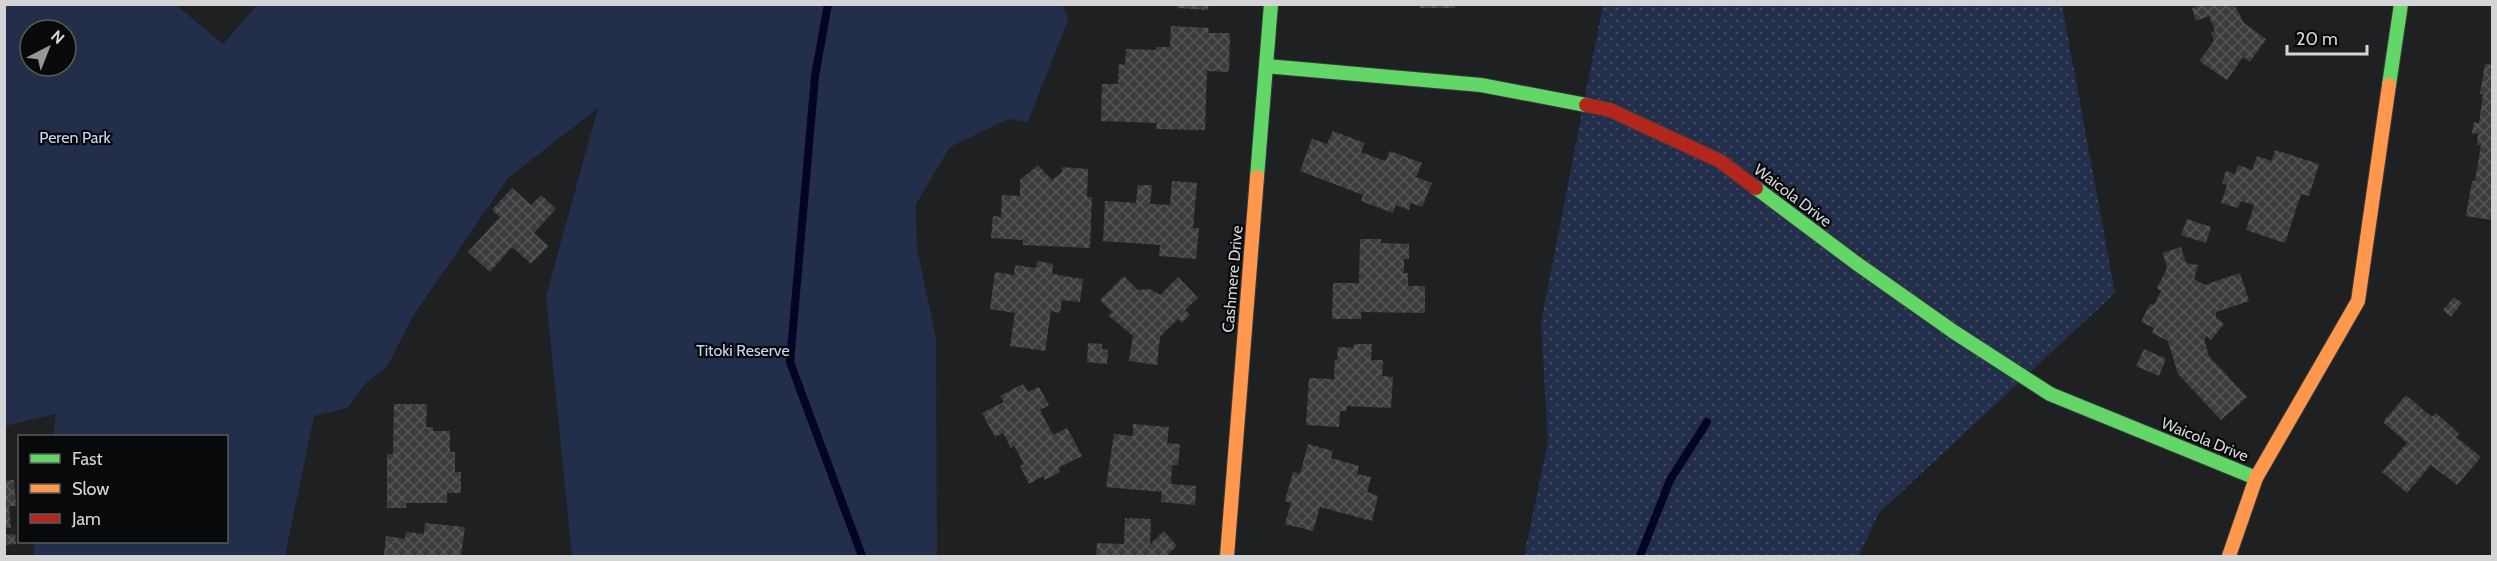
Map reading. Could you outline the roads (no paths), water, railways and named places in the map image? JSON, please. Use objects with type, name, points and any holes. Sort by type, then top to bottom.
[{"type":"street","name":"Cashmere Drive","points":[[1227,556],[1271,4]]},
{"type":"street","name":"Waicola Drive","points":[[2229,556],[2256,478],[2358,301],[2401,4]]},
{"type":"street","name":"Waicola Drive","points":[[1266,66],[1481,85],[1610,110],[1720,161],[1865,270],[2049,394],[2256,478]]},
{"type":"waterway","points":[[828,4],[815,76],[790,362],[862,556]]},
{"type":"waterway","points":[[1640,556],[1670,480],[1707,422]]},
{"type":"park label","name":"Peren Park","points":[[75,137]]},
{"type":"park label","name":"Titoki Reserve","points":[[743,350]]}]
